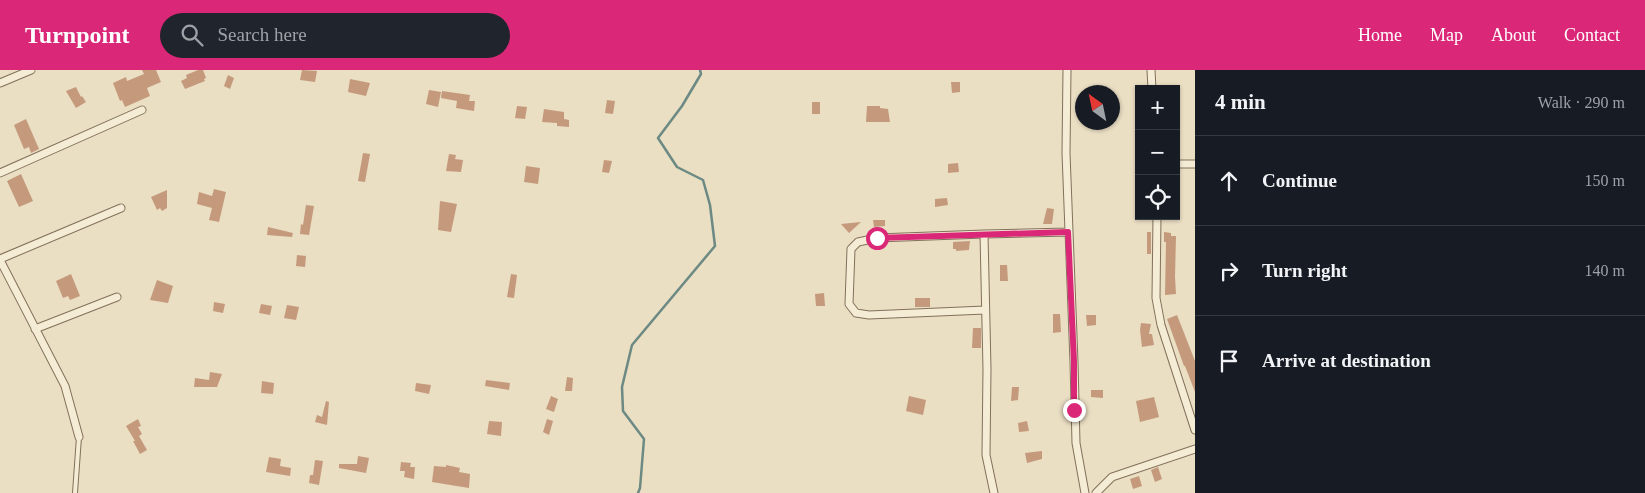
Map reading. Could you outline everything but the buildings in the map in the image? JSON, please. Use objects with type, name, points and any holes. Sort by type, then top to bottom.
[{"type":"street","points":[[0,83],[31,70]]},
{"type":"street","points":[[1067,70],[1066,153],[1076,443],[1085,493]]},
{"type":"street","points":[[1151,70],[1152,85]]},
{"type":"street","points":[[0,172],[142,110]]},
{"type":"street","points":[[1180,164],[1195,164]]},
{"type":"street","points":[[79,437],[66,386],[0,260],[121,208]]},
{"type":"street","points":[[1157,220],[1156,298],[1161,325],[1195,430]]},
{"type":"street","points":[[985,310],[869,315],[856,313],[849,304],[851,250],[858,242],[877,238],[1068,232]]},
{"type":"street","points":[[984,234],[987,369],[986,455],[994,493]]},
{"type":"street","points":[[35,329],[117,297]]},
{"type":"street","points":[[1096,493],[1112,476],[1195,449]]},
{"type":"lane","points":[[75,493],[79,437]]},
{"type":"waterway","points":[[638,493],[644,439],[623,411],[622,387],[632,345],[715,246],[710,205],[703,180],[677,167],[658,138],[682,106],[701,74],[700,70]]},
{"type":"route","points":[[877,238],[1068,232],[1074,362],[1074,410]]}]
